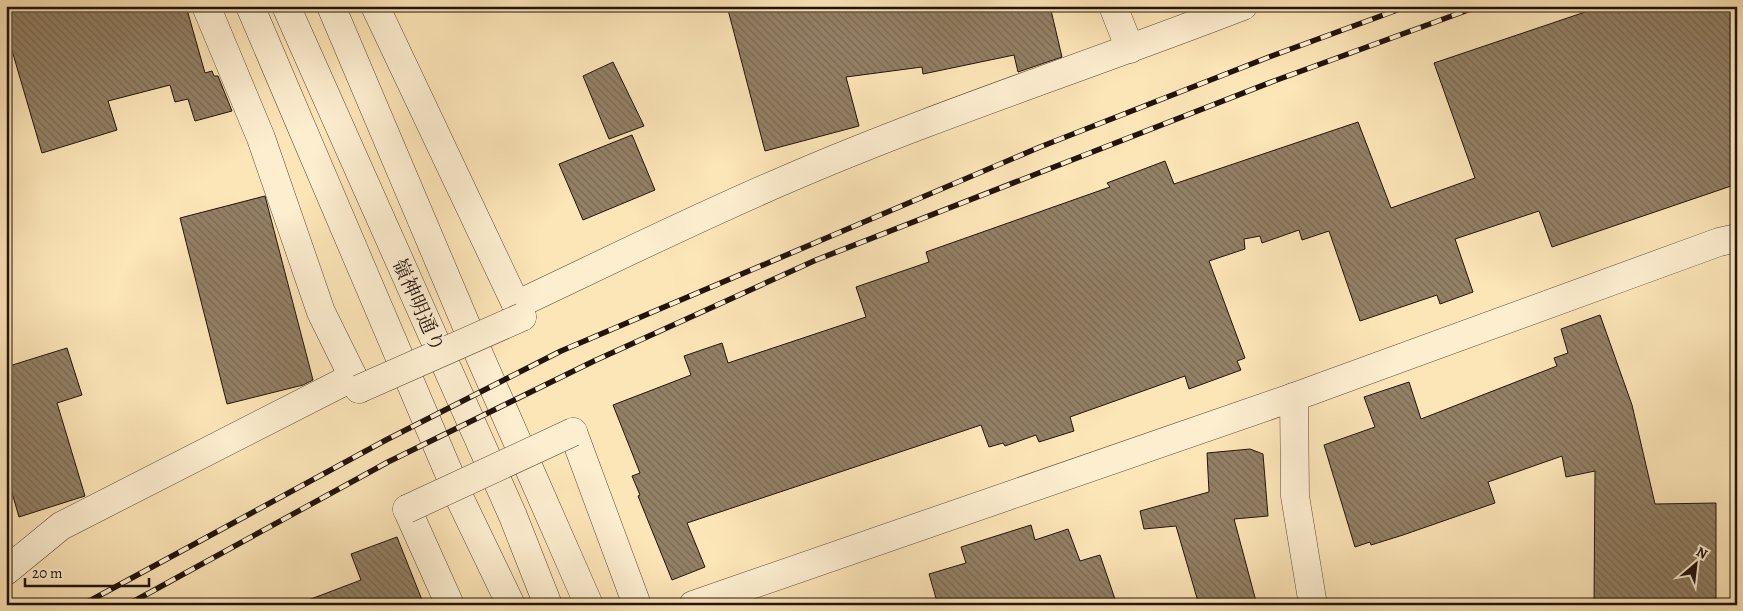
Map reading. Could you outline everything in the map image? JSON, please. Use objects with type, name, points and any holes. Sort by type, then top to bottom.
[{"type":"street","points":[[206,6],[206,10],[260,138],[321,312],[356,383]]},
{"type":"street","points":[[250,6],[460,499],[511,605]]},
{"type":"street","name":"嶺神明通り","points":[[286,6],[513,516],[548,605]]},
{"type":"street","points":[[331,6],[467,327],[589,605]]},
{"type":"street","points":[[375,6],[519,311]]},
{"type":"street","points":[[1114,6],[1130,49]]},
{"type":"street","points":[[6,571],[61,526],[356,383],[519,311],[785,180],[974,104],[1130,49],[1243,6]]},
{"type":"street","points":[[693,605],[1294,397],[1719,242],[1737,238]]},
{"type":"street","points":[[1294,397],[1295,496],[1313,605]]},
{"type":"street","points":[[450,605],[407,509],[573,432],[637,605]]},
{"type":"building","points":[[6,6],[186,6],[205,73],[212,71],[214,76],[218,76],[232,111],[195,121],[188,99],[175,102],[170,85],[108,101],[117,130],[42,153],[6,30]]},
{"type":"building","points":[[727,6],[1050,6],[1062,57],[1018,72],[1014,55],[923,74],[922,67],[846,77],[859,126],[765,151]]},
{"type":"building","points":[[1603,6],[1737,6],[1737,184],[1552,247],[1539,211],[1455,239],[1473,292],[1440,304],[1437,295],[1360,321],[1329,231],[1302,240],[1299,230],[1262,243],[1260,236],[1244,239],[1245,249],[1209,261],[1245,358],[1237,361],[1241,370],[1189,389],[1185,376],[1070,417],[1074,431],[1039,442],[1036,435],[1005,446],[1003,443],[989,447],[981,425],[687,523],[705,567],[672,580],[638,496],[640,495],[632,476],[640,473],[613,405],[691,375],[684,356],[722,343],[728,363],[866,317],[856,287],[929,262],[926,252],[1110,187],[1107,183],[1165,161],[1174,184],[1358,122],[1391,208],[1475,178],[1434,63]]},
{"type":"building","points":[[613,62],[644,126],[609,139],[583,76]]},
{"type":"building","points":[[632,135],[655,190],[583,220],[559,164]]},
{"type":"building","points":[[265,196],[313,380],[303,385],[227,404],[180,218]]},
{"type":"building","points":[[1600,315],[1632,405],[1655,504],[1716,503],[1716,605],[1594,605],[1595,471],[1566,477],[1562,456],[1488,482],[1495,503],[1403,535],[1371,545],[1370,542],[1355,547],[1324,445],[1375,427],[1364,397],[1409,382],[1421,419],[1557,366],[1554,358],[1568,353],[1561,329]]},
{"type":"building","points":[[67,348],[82,395],[57,403],[85,496],[19,517],[6,472],[6,367]]},
{"type":"building","points":[[1250,449],[1263,454],[1268,516],[1234,519],[1257,605],[1199,605],[1176,526],[1144,529],[1140,511],[1209,492],[1207,453]]},
{"type":"building","points":[[1031,525],[1035,540],[1068,529],[1080,561],[1100,555],[1117,605],[938,605],[929,574],[966,563],[961,547]]},
{"type":"building","points":[[397,537],[424,605],[303,605],[303,602],[361,580],[351,554]]},
{"type":"railway","points":[[82,605],[386,440],[561,351],[1040,147],[1269,57],[1408,6]]},
{"type":"railway","points":[[127,605],[388,462],[594,361],[816,260],[1274,81],[1479,6]]}]
